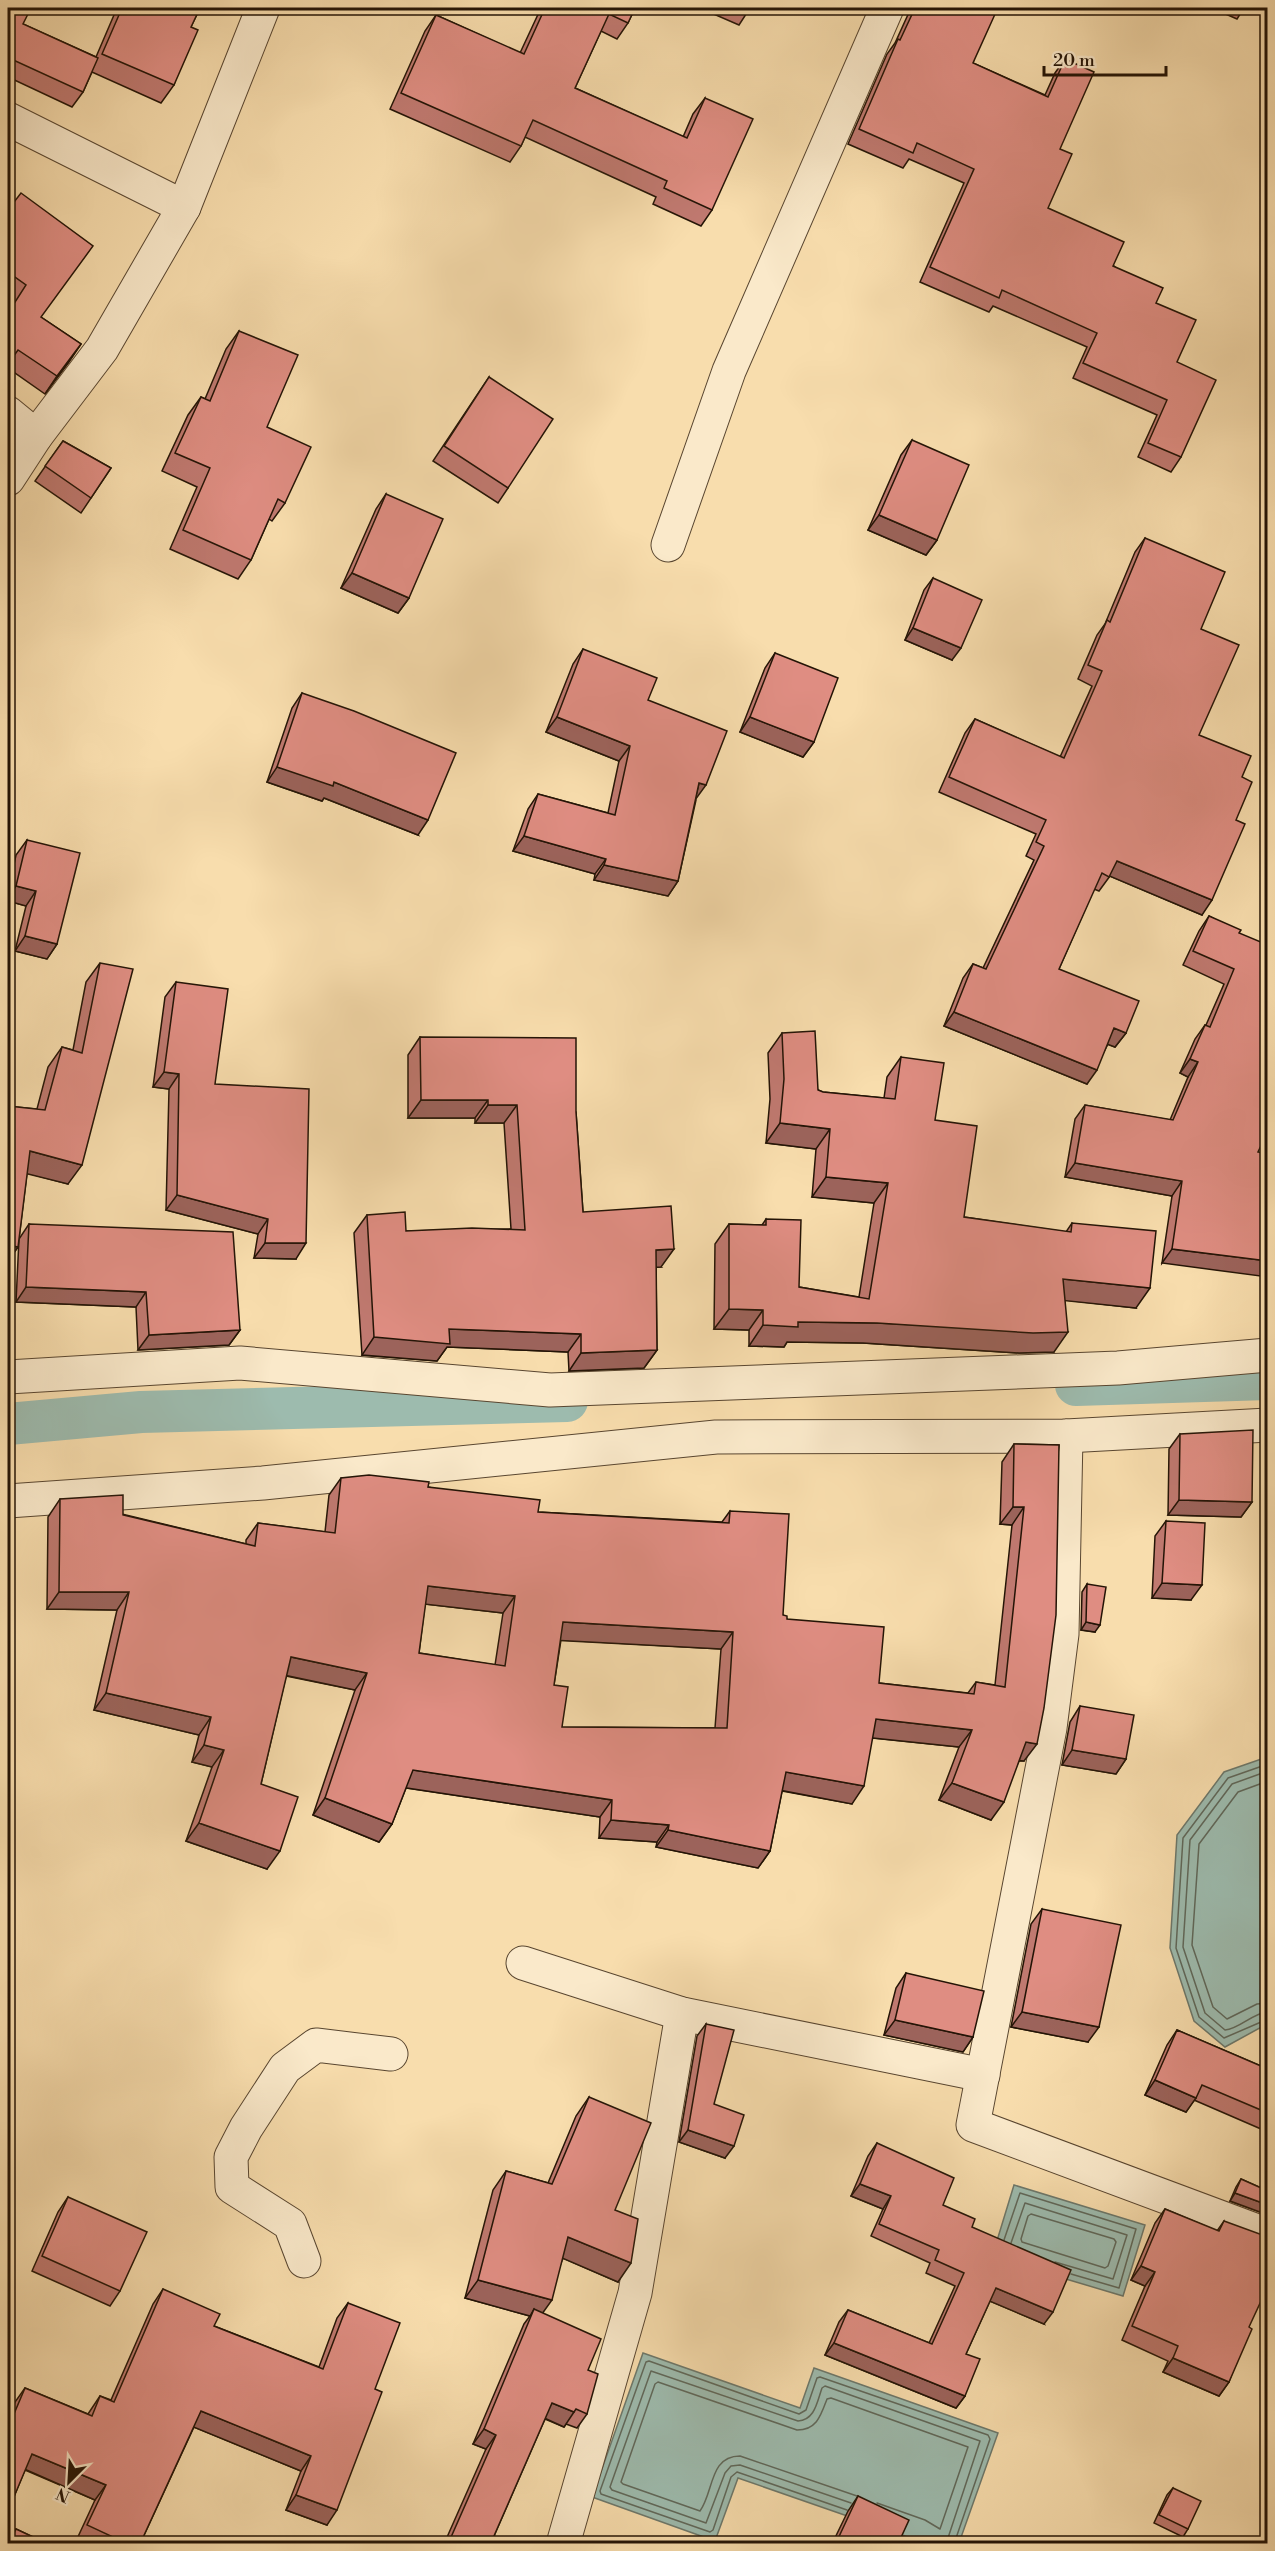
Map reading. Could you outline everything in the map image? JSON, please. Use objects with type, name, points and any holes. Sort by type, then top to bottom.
[{"type":"street","points":[[8,479],[36,436],[102,349],[184,207],[263,8]]},
{"type":"street","points":[[668,545],[729,371],[886,8]]},
{"type":"street","points":[[8,118],[184,207]]},
{"type":"street","points":[[8,413],[36,436]]},
{"type":"street","points":[[8,1377],[240,1363],[550,1390],[1118,1368],[1268,1355]]},
{"type":"street","points":[[8,1501],[263,1483],[716,1437],[1066,1436],[1268,1425]]},
{"type":"street","points":[[1066,1436],[1062,1634],[1050,1728],[973,2125],[1268,2235]]},
{"type":"street","points":[[523,1963],[682,2014],[983,2075]]},
{"type":"street","points":[[562,2544],[635,2293],[682,2014]]},
{"type":"street","points":[[304,2261],[290,2224],[232,2187],[231,2157],[285,2068],[316,2045],[392,2054]]},
{"type":"water","points":[[1267,1757],[1267,2024],[1225,2047],[1194,2021],[1170,1948],[1177,1835],[1224,1772]]},
{"type":"water","points":[[1014,2185],[1145,2225],[1123,2296],[992,2257]]},
{"type":"water","points":[[643,2353],[800,2408],[814,2368],[998,2433],[959,2543],[925,2543],[738,2478],[715,2541],[592,2497]]},
{"type":"building","points":[[8,8],[31,8],[23,24],[98,58],[83,92],[9,58],[8,60]]},
{"type":"building","points":[[122,8],[200,8],[191,27],[198,30],[174,85],[102,54]]},
{"type":"building","points":[[545,8],[635,8],[628,23],[609,14],[575,88],[687,138],[705,98],[753,119],[712,210],[664,188],[667,181],[533,120],[521,146],[401,93],[436,15],[524,54]]},
{"type":"building","points":[[915,8],[986,8],[996,12],[973,63],[1048,97],[1065,59],[1094,72],[1060,149],[1072,154],[1048,208],[1124,242],[1113,266],[1163,288],[1156,303],[1196,320],[1177,362],[1216,380],[1181,457],[1148,443],[1167,400],[1083,363],[1097,333],[1002,290],[999,298],[930,267],[974,169],[917,143],[913,153],[859,129],[898,39],[900,40]]},
{"type":"building","points":[[21,193],[93,246],[41,317],[81,344],[57,376],[18,350],[8,364],[8,313],[26,285],[8,272],[8,204],[11,206]]},
{"type":"building","points":[[239,331],[298,355],[267,427],[311,447],[285,503],[278,499],[251,560],[183,530],[210,468],[175,453],[201,397],[210,401]]},
{"type":"building","points":[[489,377],[553,419],[508,488],[444,446]]},
{"type":"building","points":[[912,440],[969,465],[937,540],[879,515]]},
{"type":"building","points":[[63,441],[111,468],[91,498],[45,466]]},
{"type":"building","points":[[386,494],[443,519],[409,598],[352,573]]},
{"type":"building","points":[[1145,538],[1225,572],[1201,629],[1239,645],[1199,735],[1251,756],[1242,777],[1252,782],[1236,820],[1245,824],[1212,900],[1117,861],[1109,877],[1102,873],[1059,969],[1139,1001],[1126,1033],[1114,1028],[1097,1070],[954,1012],[973,964],[986,969],[1044,846],[1036,842],[1046,820],[949,777],[975,719],[1064,758],[1102,671],[1088,665],[1107,620],[1110,622]]},
{"type":"building","points":[[933,578],[982,600],[961,648],[913,628]]},
{"type":"building","points":[[583,649],[657,678],[648,700],[727,731],[706,785],[699,783],[678,881],[604,865],[606,859],[524,836],[538,794],[615,815],[630,746],[557,717]]},
{"type":"building","points":[[775,653],[838,678],[814,742],[750,717]]},
{"type":"building","points":[[302,693],[354,711],[456,753],[428,820],[334,782],[333,786],[277,767]]},
{"type":"building","points":[[27,840],[80,853],[57,944],[25,936],[36,891],[16,886]]},
{"type":"building","points":[[1209,916],[1241,930],[1239,933],[1268,945],[1268,1131],[1258,1152],[1268,1154],[1268,1261],[1172,1249],[1182,1181],[1075,1163],[1085,1105],[1173,1120],[1198,1062],[1190,1059],[1205,1025],[1210,1027],[1234,969],[1193,951]]},
{"type":"building","points":[[100,963],[133,969],[82,1165],[30,1151],[18,1247],[8,1245],[8,1106],[45,1110],[62,1047],[82,1053]]},
{"type":"building","points":[[176,982],[228,989],[215,1084],[309,1089],[306,1243],[265,1243],[268,1219],[177,1195],[179,1074],[164,1072]]},
{"type":"building","points":[[815,1031],[818,1090],[823,1092],[895,1099],[901,1057],[944,1063],[935,1120],[977,1126],[964,1217],[1071,1232],[1072,1223],[1156,1231],[1150,1288],[1063,1279],[1068,1332],[1033,1333],[877,1323],[798,1322],[798,1327],[763,1325],[763,1310],[729,1309],[729,1224],[766,1225],[766,1219],[801,1220],[799,1287],[869,1299],[888,1183],[826,1177],[830,1129],[780,1123],[784,1079],[782,1033]]},
{"type":"building","points":[[420,1037],[576,1038],[576,1112],[583,1212],[671,1206],[674,1249],[656,1250],[657,1350],[581,1353],[581,1334],[449,1329],[450,1344],[374,1337],[367,1215],[405,1212],[406,1231],[472,1228],[525,1230],[517,1105],[488,1105],[488,1100],[421,1100]]},
{"type":"building","points":[[29,1224],[233,1232],[240,1330],[149,1335],[146,1292],[26,1287]]},
{"type":"building","points":[[1253,1430],[1252,1502],[1179,1500],[1180,1434]]},
{"type":"building","points":[[1014,1444],[1059,1445],[1056,1615],[1044,1708],[1037,1744],[1026,1742],[1004,1802],[952,1783],[972,1730],[876,1719],[864,1786],[786,1772],[770,1851],[668,1830],[669,1825],[611,1820],[612,1800],[413,1770],[392,1824],[325,1798],[367,1673],[291,1657],[261,1784],[298,1797],[280,1851],[199,1823],[224,1750],[204,1745],[211,1717],[106,1693],[129,1592],[59,1592],[60,1499],[123,1495],[123,1515],[255,1546],[258,1523],[335,1533],[341,1478],[369,1475],[429,1482],[428,1487],[540,1500],[538,1512],[729,1523],[730,1511],[789,1514],[783,1615],[787,1616],[787,1619],[884,1627],[879,1683],[974,1694],[976,1682],[1005,1687],[1024,1507],[1013,1507]],"holes":[[[428,1586],[515,1596],[505,1666],[419,1653]],[[563,1622],[733,1632],[727,1728],[562,1727],[568,1687],[554,1685]]]},
{"type":"building","points":[[1166,1521],[1205,1523],[1202,1585],[1162,1583]]},
{"type":"building","points":[[1087,1584],[1106,1587],[1100,1625],[1086,1622]]},
{"type":"building","points":[[1080,1706],[1134,1715],[1126,1759],[1072,1750]]},
{"type":"building","points":[[1042,1909],[1121,1925],[1099,2027],[1022,2012]]},
{"type":"building","points":[[906,1973],[984,1991],[973,2037],[895,2020]]},
{"type":"building","points":[[706,2024],[734,2030],[714,2104],[744,2115],[734,2146],[688,2130]]},
{"type":"building","points":[[1177,2030],[1268,2069],[1268,2113],[1202,2085],[1196,2098],[1155,2080]]},
{"type":"building","points":[[589,2097],[651,2123],[615,2210],[638,2219],[631,2263],[568,2237],[552,2300],[478,2280],[506,2171],[552,2184]]},
{"type":"building","points":[[877,2143],[954,2178],[943,2205],[975,2219],[972,2227],[1071,2270],[1053,2312],[996,2288],[966,2354],[980,2359],[965,2396],[834,2343],[848,2310],[932,2344],[964,2273],[935,2260],[939,2250],[879,2224],[891,2196],[860,2184]]},
{"type":"building","points":[[1241,2179],[1268,2191],[1268,2205],[1235,2193]]},
{"type":"building","points":[[68,2197],[147,2232],[120,2291],[42,2256]]},
{"type":"building","points":[[1165,2209],[1219,2231],[1224,2221],[1268,2237],[1268,2286],[1249,2327],[1252,2329],[1229,2382],[1173,2358],[1178,2346],[1132,2326],[1155,2272],[1141,2266]]},
{"type":"building","points":[[163,2289],[220,2314],[214,2326],[323,2369],[348,2303],[400,2323],[375,2389],[382,2392],[337,2510],[296,2495],[311,2456],[201,2411],[140,2544],[128,2544],[87,2525],[106,2485],[32,2454],[8,2511],[8,2428],[25,2388],[92,2416],[100,2396],[114,2402]]},
{"type":"building","points":[[534,2309],[601,2339],[588,2370],[598,2374],[587,2414],[576,2409],[574,2412],[552,2403],[494,2536],[511,2544],[448,2544],[496,2435],[484,2429]]},
{"type":"building","points":[[1173,2488],[1201,2501],[1188,2529],[1159,2515]]},
{"type":"building","points":[[858,2496],[909,2520],[898,2544],[836,2543]]},
{"type":"building","points":[[16,2529],[48,2544],[9,2544]]},
{"type":"waterway","points":[[1076,1385],[1268,1379]]},
{"type":"waterway","points":[[8,1424],[141,1412],[567,1401]]}]
